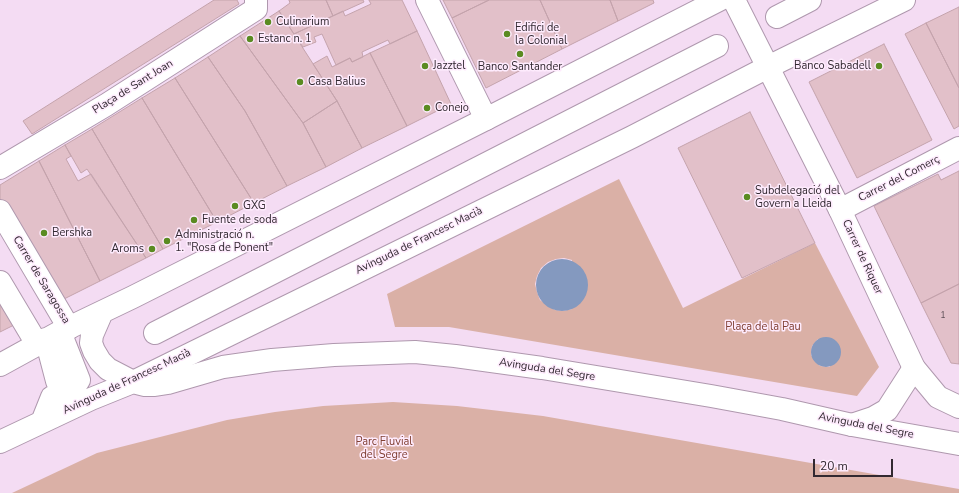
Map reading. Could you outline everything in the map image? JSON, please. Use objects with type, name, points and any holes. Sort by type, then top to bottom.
[{"type":"street","name":"Plaça de Sant Joan","points":[[0,168],[106,105],[256,9],[256,0]]},
{"type":"street","points":[[427,0],[486,119]]},
{"type":"street","points":[[0,365],[53,336],[486,119],[718,0]]},
{"type":"street","points":[[734,0],[768,67]]},
{"type":"street","points":[[777,18],[810,0]]},
{"type":"street","name":"Avinguda de Francesc Macià","points":[[0,442],[42,422],[52,397],[64,401],[92,398],[133,382],[632,137],[768,67],[904,0]]},
{"type":"street","points":[[155,333],[717,46]]},
{"type":"street","name":"Carrer de Riquer","points":[[768,67],[840,210],[914,368]]},
{"type":"street","name":"Carrer del Comerç","points":[[840,210],[959,148]]},
{"type":"street","name":"Carrer de Saragossa","points":[[0,211],[53,336]]},
{"type":"street","points":[[0,282],[53,336],[57,381],[64,401]]},
{"type":"street","points":[[102,312],[92,335],[91,343],[94,351],[100,362],[108,369],[133,382]]},
{"type":"street","name":"Avinguda del Segre","points":[[133,382],[145,385],[161,384],[223,367],[272,360],[334,355],[416,352],[542,368],[711,396],[782,409],[852,425],[959,444]]},
{"type":"street","points":[[852,425],[873,418],[888,410],[914,368],[938,397],[959,407]]},
{"type":"green space","name":"Plaça de la Pau","points":[[619,179],[683,308],[815,243],[879,367],[857,396],[449,327],[395,327],[387,294]],"holes":[[[564,258],[572,260],[572,309],[563,311],[555,310],[540,300],[535,284],[541,268],[548,262]],[[818,339],[830,367],[820,366],[811,355],[812,346]]]},
{"type":"green space","name":"Parc Fluvial del Segre","points":[[393,402],[457,406],[543,416],[959,489],[959,493],[12,493],[97,453],[227,420],[323,406]]},
{"type":"water","points":[[557,259],[567,259],[581,266],[588,280],[588,290],[581,304],[567,311],[557,311],[547,307],[540,300],[536,290],[536,280],[540,270],[547,263]]},
{"type":"water","points":[[826,337],[837,341],[841,352],[837,363],[826,367],[815,363],[811,352],[815,341]]},
{"type":"building","points":[[214,0],[237,0],[239,4],[32,134],[23,121]]},
{"type":"building","points":[[289,0],[326,0],[333,16],[294,34],[279,11],[290,3]]},
{"type":"building","points":[[326,0],[363,0],[364,2],[333,16]]},
{"type":"building","points":[[369,0],[402,0],[417,31],[390,44],[388,40],[362,52],[363,57],[352,62],[350,58],[336,65],[322,34],[314,37],[316,42],[303,47],[294,34],[343,11],[345,16],[371,4]]},
{"type":"building","points":[[443,0],[489,0],[452,18]]},
{"type":"building","name":"Edifici de la Colonial","points":[[489,0],[540,0],[562,49],[486,88],[452,18]]},
{"type":"building","points":[[540,0],[610,0],[618,21],[562,49]]},
{"type":"building","points":[[610,0],[653,0],[654,3],[618,21]]},
{"type":"building","points":[[959,7],[959,88],[926,23]]},
{"type":"building","name":"Casa Balius","points":[[279,11],[337,101],[303,123],[240,36]]},
{"type":"building","points":[[926,23],[959,88],[959,126],[954,129],[905,34]]},
{"type":"building","points":[[417,31],[451,104],[407,126],[370,53]]},
{"type":"building","points":[[240,36],[303,123],[326,167],[287,186],[245,111],[208,57]]},
{"type":"building","points":[[884,44],[932,140],[857,178],[809,82]]},
{"type":"building","points":[[370,53],[407,126],[362,148],[337,101],[313,64],[327,56],[332,67],[350,58],[352,62]]},
{"type":"building","points":[[208,57],[245,111],[287,186],[254,203],[175,78]]},
{"type":"building","points":[[175,78],[254,203],[217,222],[142,98]]},
{"type":"building","points":[[142,98],[217,222],[163,249],[92,129]]},
{"type":"building","points":[[337,101],[362,148],[326,167],[303,123]]},
{"type":"building","name":"Subdelegació del Govern a Lleida","points":[[750,112],[815,243],[742,278],[678,148]]},
{"type":"building","points":[[92,129],[163,249],[146,258],[87,169],[81,173],[65,145]]},
{"type":"building","points":[[65,145],[71,156],[66,159],[78,181],[91,174],[146,258],[100,281],[39,161]]},
{"type":"building","points":[[39,161],[100,281],[58,302],[0,203],[0,185]]},
{"type":"building","points":[[959,171],[959,284],[921,303],[874,206],[938,174],[941,180]]},
{"type":"building","points":[[959,284],[959,364],[951,363],[921,303]]},
{"type":"building","points":[[0,287],[16,324],[0,332]]},
{"type":"place","name":"Culinarium","points":[[268,22]]},
{"type":"place","name":"Edifici de la Colonial","points":[[507,34]]},
{"type":"place","name":"Estanc n. 1","points":[[250,39]]},
{"type":"place","name":"Banco Santander","points":[[520,54]]},
{"type":"place","name":"Jazztel","points":[[425,66]]},
{"type":"place","name":"Banco Sabadell","points":[[879,66]]},
{"type":"place","name":"Casa Balius","points":[[300,82]]},
{"type":"place","name":"Conejo","points":[[427,108]]},
{"type":"place","name":"Subdelegació del Govern a Lleida","points":[[747,197]]},
{"type":"place","name":"GXG","points":[[235,206]]},
{"type":"place","name":"Fuente de soda","points":[[194,220]]},
{"type":"place","name":"Bershka","points":[[44,233]]},
{"type":"place","name":"Administració n. 1. \"Rosa de Ponent\"","points":[[167,241]]},
{"type":"place","name":"Aroms","points":[[152,249]]}]
